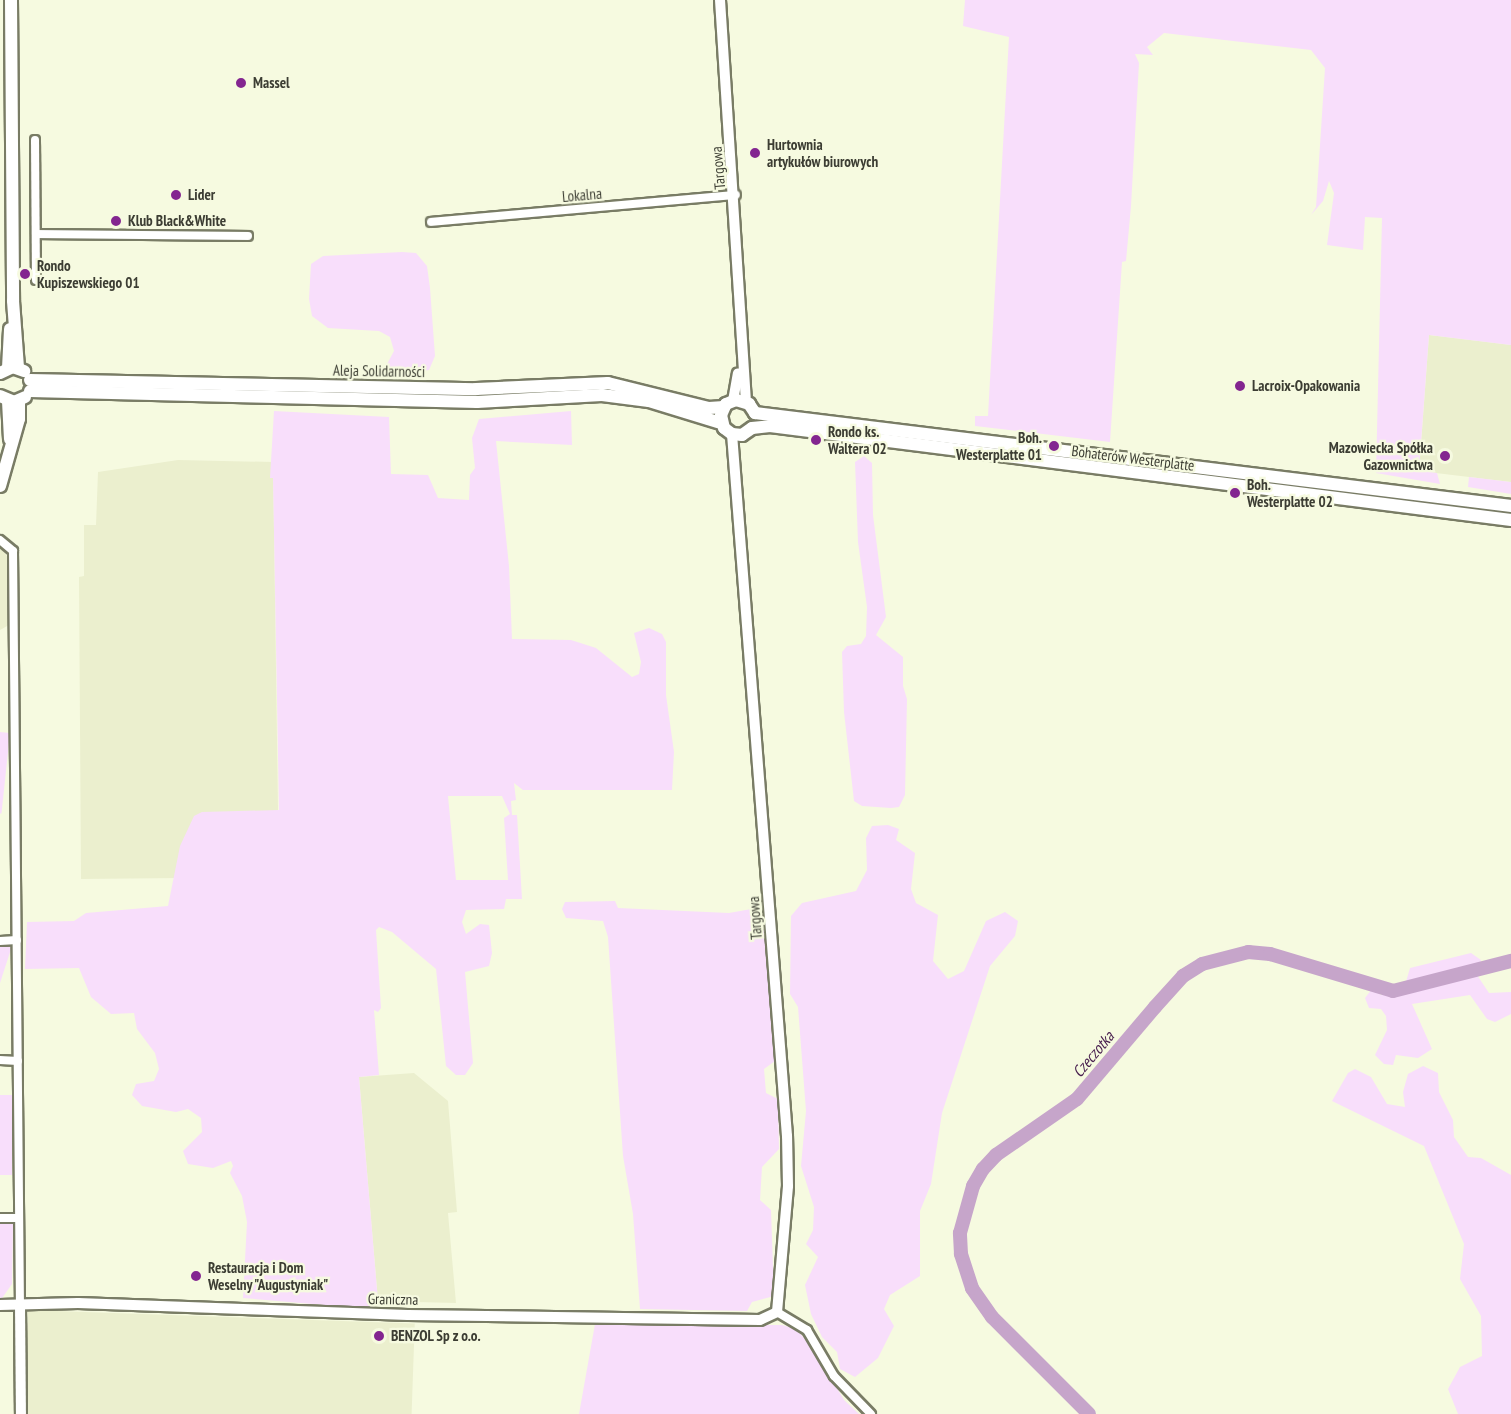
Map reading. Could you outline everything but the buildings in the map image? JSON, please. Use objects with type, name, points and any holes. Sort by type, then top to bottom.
[{"type":"main road","points":[[0,486],[11,450],[9,399],[30,385],[9,370],[13,301],[8,7]]},
{"type":"main road","name":"Aleja Solidarności","points":[[30,385],[462,388],[608,383],[709,408],[746,402]]},
{"type":"main road","name":"Aleja Solidarności","points":[[30,385],[477,402],[602,395],[649,401],[722,423]]},
{"type":"main road","points":[[728,404],[722,423],[742,432],[755,412],[746,402]]},
{"type":"main road","name":"Bohaterów Westerplatte","points":[[755,412],[1511,506]]},
{"type":"main road","name":"Bohaterów Westerplatte","points":[[742,432],[770,426],[1511,520]]},
{"type":"street","name":"Targowa","points":[[720,0],[735,195],[746,402]]},
{"type":"street","points":[[35,140],[36,280]]},
{"type":"street","name":"Lokalna","points":[[430,222],[735,195]]},
{"type":"street","points":[[36,234],[248,236]]},
{"type":"street","name":"Targowa","points":[[728,404],[743,334]]},
{"type":"street","name":"Targowa","points":[[742,432],[741,528],[787,1136],[788,1186],[778,1309]]},
{"type":"street","points":[[0,540],[14,551],[21,1414]]},
{"type":"street","points":[[0,940],[17,940]]},
{"type":"street","points":[[0,1060],[18,1061]]},
{"type":"street","points":[[0,1218],[19,1218]]},
{"type":"street","name":"Graniczna","points":[[0,1305],[760,1320],[778,1309]]},
{"type":"street","points":[[778,1309],[807,1330],[834,1376],[870,1414]]},
{"type":"shaded area","points":[[965,0],[1511,0],[1511,345],[1429,335],[1419,470],[1437,473],[1440,484],[1376,473],[1382,218],[1365,217],[1363,250],[1327,245],[1334,193],[1329,181],[1323,201],[1311,215],[1316,207],[1325,68],[1311,50],[1164,33],[1147,47],[1153,55],[1135,54],[1139,63],[1131,206],[1126,261],[1122,262],[1110,442],[975,426],[975,416],[988,416],[1009,37],[963,26]]},
{"type":"shaded area","points":[[416,253],[427,266],[430,288],[435,356],[429,370],[414,373],[389,371],[386,366],[394,351],[390,337],[379,331],[328,328],[312,316],[309,299],[311,264],[323,256]]},
{"type":"shaded area","points":[[1429,335],[1511,345],[1511,482],[1419,471]]},
{"type":"shaded area","points":[[274,411],[389,417],[391,474],[428,475],[438,498],[469,500],[470,475],[475,468],[472,438],[479,419],[571,411],[572,445],[496,441],[509,566],[512,639],[571,640],[596,648],[632,677],[639,674],[641,662],[634,633],[649,628],[662,634],[666,642],[666,695],[674,752],[672,790],[523,790],[514,783],[516,800],[511,801],[512,815],[517,815],[522,899],[506,899],[504,909],[466,910],[462,922],[466,934],[480,924],[489,925],[492,953],[489,966],[465,972],[473,1063],[465,1075],[456,1075],[446,1066],[436,969],[392,932],[379,927],[376,930],[381,1008],[378,1012],[374,1010],[379,1075],[359,1077],[378,1301],[371,1309],[243,1298],[247,1222],[242,1196],[230,1173],[233,1166],[231,1161],[213,1168],[188,1164],[183,1151],[202,1132],[201,1118],[188,1109],[176,1112],[142,1106],[132,1095],[136,1084],[154,1081],[159,1069],[155,1053],[137,1029],[134,1013],[111,1014],[91,997],[79,968],[25,969],[27,922],[74,921],[86,913],[168,906],[180,846],[194,816],[202,812],[279,810],[273,478],[270,478]],"holes":[[[448,796],[502,796],[510,814],[504,818],[508,880],[456,880]]]},
{"type":"shaded area","points":[[864,456],[872,463],[873,515],[886,617],[876,635],[903,657],[903,686],[907,699],[905,795],[899,807],[891,808],[862,806],[854,801],[844,712],[842,652],[847,646],[861,644],[866,636],[867,607],[858,542],[855,462]]},
{"type":"shaded area","points":[[178,460],[273,462],[279,877],[81,879],[79,577],[84,576],[84,525],[96,525],[98,472]]},
{"type":"shaded area","points":[[1469,477],[1511,482],[1511,494],[1468,487]]},
{"type":"shaded area","points":[[0,545],[8,558],[9,625],[0,630]]},
{"type":"shaded area","points":[[0,732],[10,733],[0,813]]},
{"type":"shaded area","points":[[888,825],[899,829],[896,840],[915,853],[911,889],[916,903],[938,915],[933,961],[948,979],[964,971],[986,921],[1005,912],[1018,921],[1015,936],[990,966],[942,1113],[931,1184],[920,1211],[920,1276],[890,1295],[884,1309],[894,1326],[878,1358],[855,1377],[840,1369],[837,1352],[822,1337],[811,1314],[805,1285],[818,1257],[806,1244],[813,1230],[814,1207],[801,1166],[806,1111],[798,1007],[790,994],[791,916],[802,903],[856,891],[867,870],[866,838],[872,826]]},
{"type":"shaded area","points":[[615,901],[618,908],[729,913],[757,908],[764,918],[775,1061],[764,1069],[766,1093],[778,1099],[779,1149],[762,1167],[760,1200],[771,1210],[774,1296],[752,1302],[747,1311],[640,1309],[633,1214],[623,1156],[608,937],[603,921],[566,918],[562,909],[565,902]]},
{"type":"shaded area","points":[[0,941],[12,945],[0,983]]},
{"type":"shaded area","points":[[1471,953],[1481,960],[1477,975],[1489,993],[1511,992],[1511,1014],[1495,1022],[1487,1019],[1470,995],[1412,1004],[1432,1049],[1418,1058],[1396,1055],[1393,1065],[1384,1064],[1375,1055],[1387,1030],[1386,1016],[1381,1009],[1369,1008],[1365,998],[1372,989],[1381,995],[1403,992],[1410,968]]},
{"type":"shaded area","points":[[1423,1066],[1438,1073],[1439,1092],[1453,1120],[1454,1137],[1468,1157],[1481,1158],[1511,1175],[1511,1414],[1458,1414],[1448,1389],[1460,1367],[1482,1356],[1481,1316],[1460,1279],[1464,1244],[1424,1146],[1332,1101],[1348,1073],[1355,1069],[1371,1077],[1387,1104],[1405,1107],[1403,1092],[1408,1074]]},
{"type":"shaded area","points":[[414,1073],[448,1101],[457,1212],[448,1213],[456,1303],[378,1301],[359,1077]]},
{"type":"shaded area","points":[[0,1095],[12,1095],[12,1175],[0,1175]]},
{"type":"shaded area","points":[[0,1221],[13,1221],[12,1284],[0,1301]]},
{"type":"shaded area","points":[[28,1310],[415,1324],[412,1414],[24,1414]]},
{"type":"shaded area","points":[[595,1324],[782,1325],[796,1329],[813,1348],[844,1400],[859,1414],[579,1414]]},
{"type":"waterway","name":"Czeczotka","points":[[1089,1414],[992,1317],[972,1288],[961,1254],[960,1233],[973,1186],[983,1169],[996,1155],[1077,1099],[1183,976],[1202,964],[1248,952],[1270,954],[1393,991],[1511,961]]},
{"type":"place","name":"Massel","points":[[241,83]]},
{"type":"place","name":"Hurtownia artykułów biurowych","points":[[755,153]]},
{"type":"place","name":"Lider","points":[[176,195]]},
{"type":"place","name":"Klub Black&White","points":[[116,221]]},
{"type":"place","name":"Rondo Kupiszewskiego 01","points":[[25,274]]},
{"type":"place","name":"Lacroix-Opakowania","points":[[1240,386]]},
{"type":"place","name":"Rondo ks. Waltera 02","points":[[816,440]]},
{"type":"place","name":"Boh. Westerplatte 01","points":[[1054,446]]},
{"type":"place","name":"Mazowiecka Spółka Gazownictwa","points":[[1445,456]]},
{"type":"place","name":"Boh. Westerplatte 02","points":[[1235,493]]},
{"type":"place","name":"Restauracja i Dom Weselny \"Augustyniak\"","points":[[196,1276]]},
{"type":"place","name":"BENZOL Sp z o.o.","points":[[379,1336]]}]
